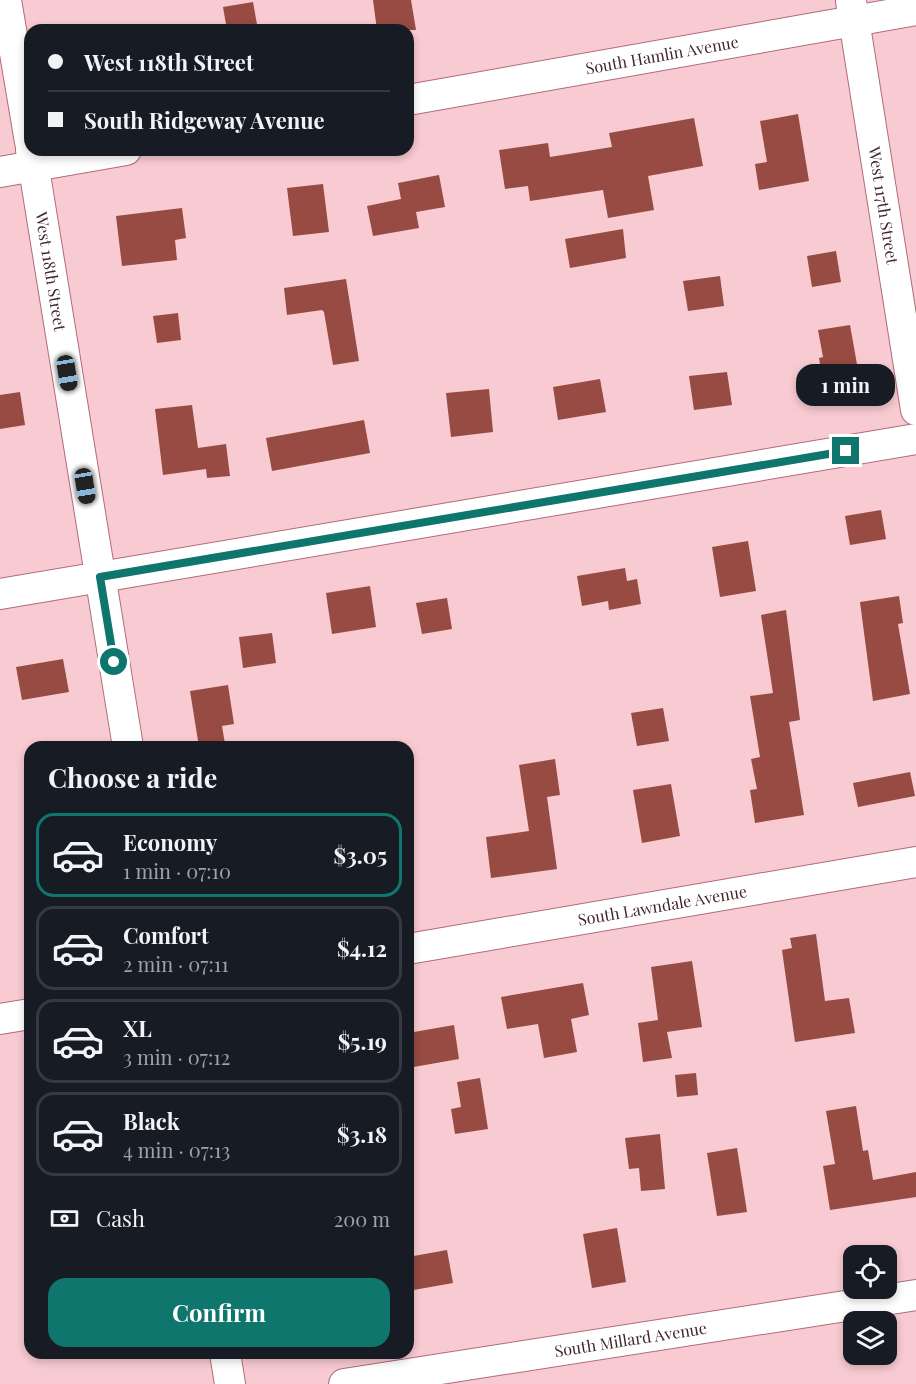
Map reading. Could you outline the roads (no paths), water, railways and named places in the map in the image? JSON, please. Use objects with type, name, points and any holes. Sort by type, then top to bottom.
[{"type":"street","name":"West 118th Street","points":[[6,0],[24,106]]},
{"type":"street","name":"South Hamlin Avenue","points":[[414,99],[853,10],[916,10]]},
{"type":"street","name":"West 117th Street","points":[[853,10],[916,410]]},
{"type":"street","points":[[0,172],[27,156]]},
{"type":"street","name":"West 118th Street","points":[[32,156],[127,741]]},
{"type":"street","points":[[0,594],[916,439]]},
{"type":"street","name":"South Lawndale Avenue","points":[[414,948],[916,862]]},
{"type":"street","points":[[0,1019],[24,1015]]},
{"type":"street","name":"South Millard Avenue","points":[[344,1384],[916,1295]]},
{"type":"street","points":[[226,1359],[230,1384]]}]
